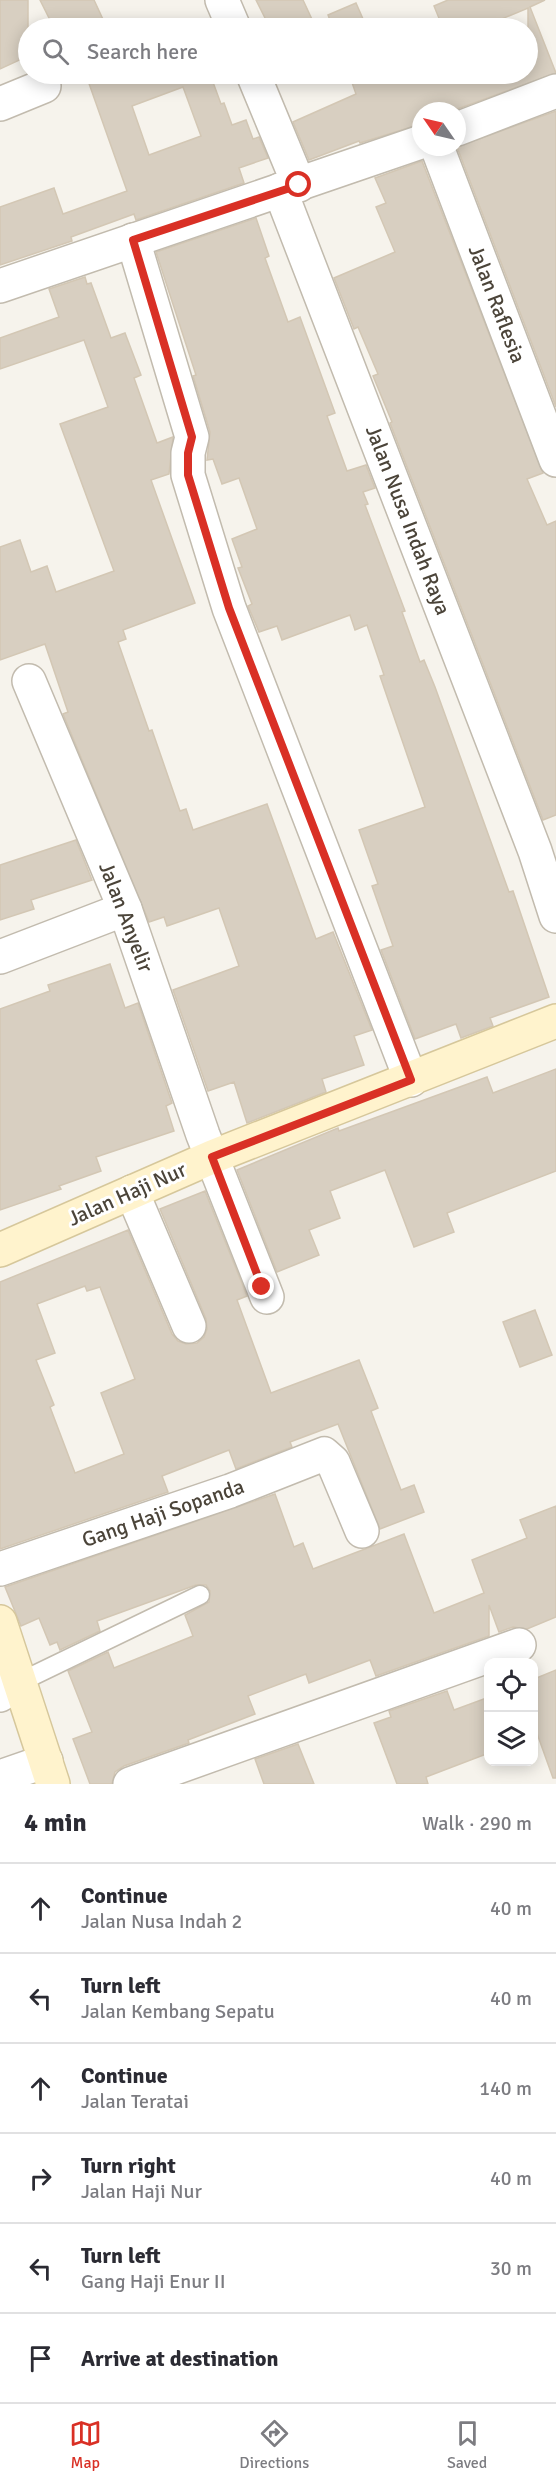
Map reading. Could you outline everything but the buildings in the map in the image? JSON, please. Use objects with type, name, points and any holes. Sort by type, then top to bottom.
[{"type":"street","points":[[222,0],[230,18]]},
{"type":"street","name":"Jalan Nusa Indah Raya","points":[[257,84],[290,187],[546,847]]},
{"type":"street","points":[[0,104],[44,86]]},
{"type":"street","points":[[466,126],[556,92]]},
{"type":"street","points":[[0,286],[412,145]]},
{"type":"street","name":"Jalan Raflesia","points":[[440,156],[556,460]]},
{"type":"street","points":[[133,240],[192,437],[188,453],[188,475],[229,608],[411,1080]]},
{"type":"street","name":"Jalan Anyelir","points":[[29,681],[125,909],[212,1157],[267,1297]]},
{"type":"street","points":[[546,847],[556,916]]},
{"type":"street","points":[[0,957],[125,909]]},
{"type":"street","name":"Jalan Haji Nur","points":[[0,1250],[212,1157],[556,1021]]},
{"type":"street","points":[[132,1192],[189,1326]]},
{"type":"street","name":"Gang Haji Sopanda","points":[[0,1569],[230,1491],[324,1454],[333,1462],[362,1531]]},
{"type":"street","points":[[0,1622],[10,1689],[50,1773],[0,1777]]},
{"type":"street","points":[[130,1784],[519,1645]]},
{"type":"lane","points":[[10,1689],[200,1595]]},
{"type":"route","points":[[262,1287],[212,1157],[411,1080],[229,608],[188,475],[188,453],[192,437],[133,240],[299,185]]}]
